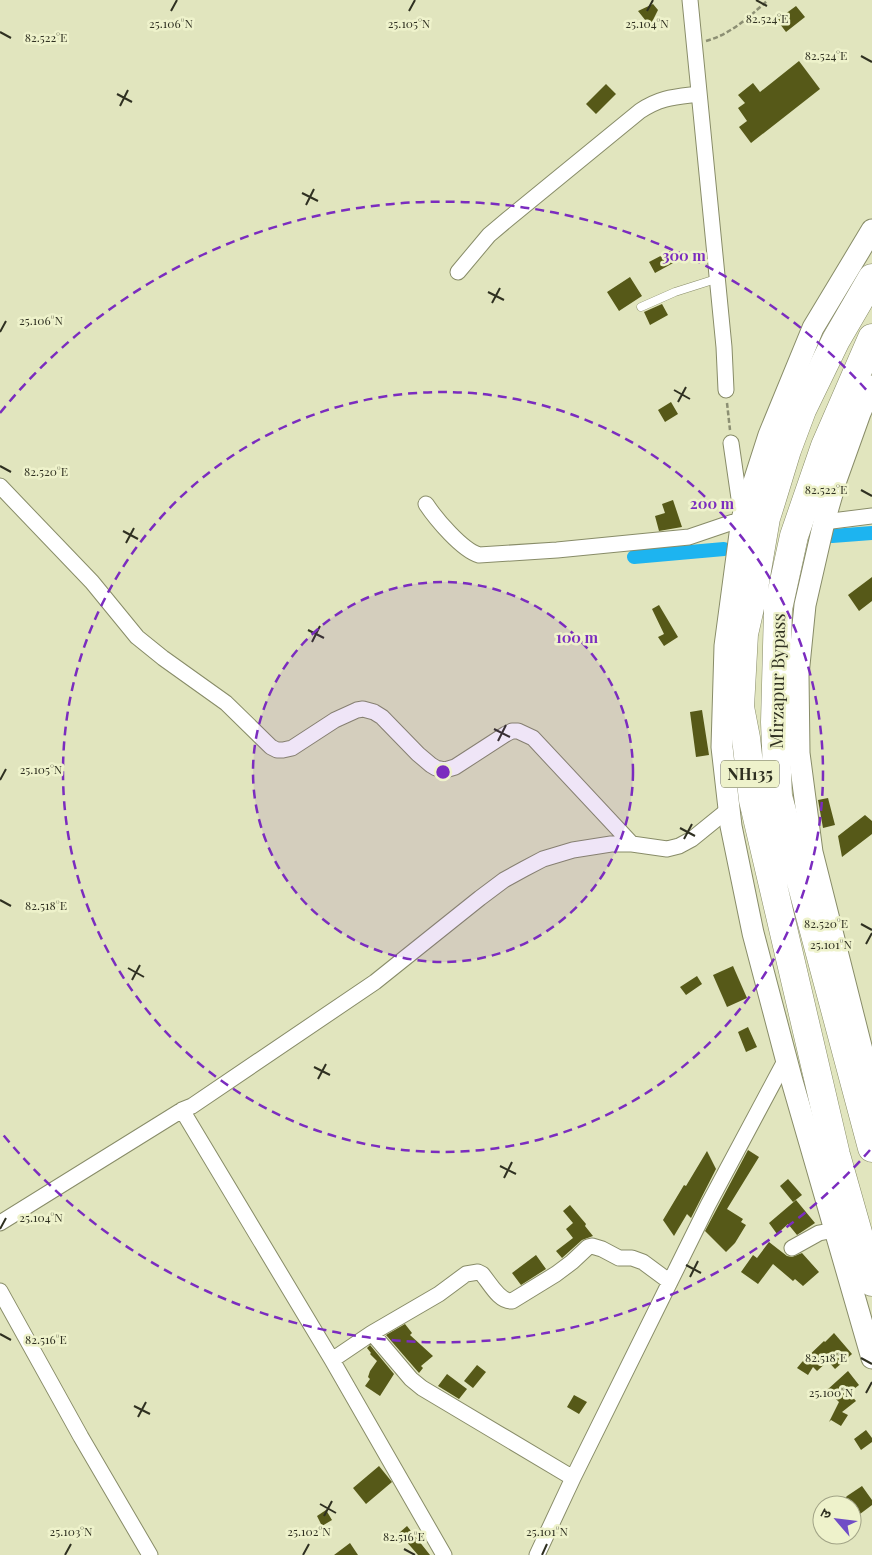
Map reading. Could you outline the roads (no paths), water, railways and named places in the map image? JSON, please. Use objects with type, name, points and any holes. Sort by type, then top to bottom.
[{"type":"highway","name":"NH135","points":[[872,278],[836,340],[802,410],[766,518],[744,634],[740,707],[746,738],[753,800],[836,1156],[872,1282]]},
{"type":"highway","name":"Mirzapur Bypass","points":[[872,338],[824,446],[794,536],[778,609],[775,722],[778,796],[872,1148]]},
{"type":"street","points":[[690,0],[724,347],[726,390]]},
{"type":"street","points":[[458,272],[489,235],[640,111],[664,98],[699,94]]},
{"type":"street","points":[[872,230],[813,328],[769,435],[742,519],[725,646],[722,748],[730,826],[783,1065],[817,1167],[872,1358]]},
{"type":"street","points":[[872,386],[860,413],[836,480],[824,522],[805,605],[798,675],[799,753],[812,852],[872,1090]]},
{"type":"street","points":[[731,444],[742,519]]},
{"type":"street","points":[[0,486],[92,582],[137,637],[226,703],[271,747],[277,750],[292,748],[335,720],[363,709],[374,712],[382,717],[431,765],[446,770],[455,767],[506,734],[518,731],[533,738],[632,844]]},
{"type":"street","points":[[426,504],[439,522],[469,551],[486,556],[689,537],[742,519]]},
{"type":"street","points":[[824,522],[872,516]]},
{"type":"street","points":[[0,1223],[182,1110],[192,1106],[375,982],[480,898],[511,876],[543,859],[573,850],[611,844],[632,844],[667,849],[679,846],[692,839],[729,809]]},
{"type":"street","points":[[537,1555],[572,1478],[708,1205],[783,1065]]},
{"type":"street","points":[[182,1110],[332,1360],[444,1555]]},
{"type":"street","points":[[792,1248],[818,1233],[836,1230]]},
{"type":"street","points":[[332,1360],[372,1333],[439,1294],[466,1274],[473,1272],[482,1274],[503,1299],[509,1302],[556,1274],[588,1247],[592,1246],[619,1258],[638,1259],[670,1282]]},
{"type":"street","points":[[0,1290],[81,1437],[150,1555]]},
{"type":"street","points":[[372,1333],[411,1379],[422,1388],[572,1478]]},
{"type":"lane","points":[[641,307],[675,292],[716,279]]},
{"type":"waterway","points":[[832,536],[872,533]]},
{"type":"waterway","points":[[634,557],[724,549]]}]
